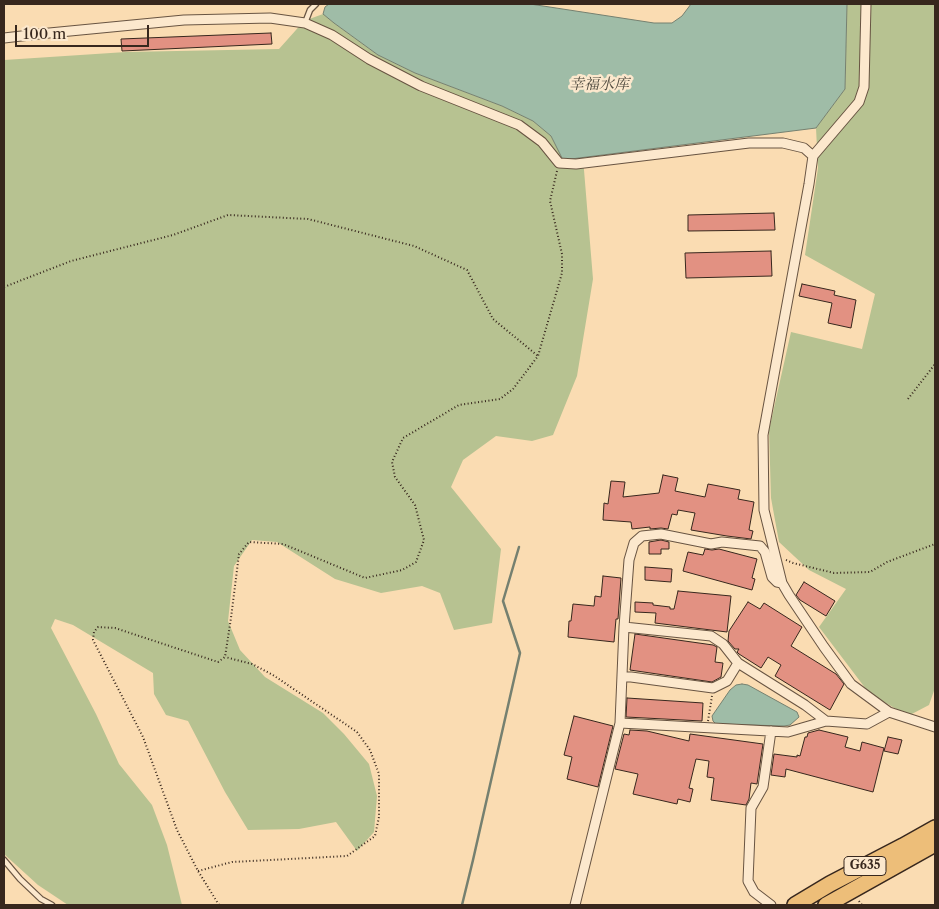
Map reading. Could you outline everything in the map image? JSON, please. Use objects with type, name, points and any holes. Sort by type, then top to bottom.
[{"type":"highway","name":"G635","points":[[795,905],[830,884],[935,828]]},
{"type":"highway","name":"G635","points":[[826,905],[935,844]]},
{"type":"street","points":[[866,4],[864,87],[859,102],[813,156],[763,435],[764,510],[782,583],[851,684],[890,712],[935,727]]},
{"type":"street","points":[[4,38],[184,20],[270,18],[305,23],[332,35],[369,58],[421,86],[519,125],[542,142],[559,163],[576,164],[749,143],[783,143],[804,148],[813,156]]},
{"type":"street","points":[[576,905],[620,723],[629,560],[634,543],[642,536],[661,534],[711,544],[722,542],[760,546],[765,552],[772,577],[777,582],[782,583]]},
{"type":"street","points":[[624,627],[711,636],[723,644],[738,663],[805,704],[826,721]]},
{"type":"street","points":[[622,677],[712,688],[727,681],[738,663]]},
{"type":"street","points":[[620,723],[788,732],[826,721],[867,724],[890,712]]},
{"type":"street","points":[[771,732],[763,787],[750,808],[748,881],[754,892],[771,905]]},
{"type":"lane","points":[[305,23],[310,10],[316,4]]},
{"type":"lane","points":[[4,860],[41,899],[52,905]]},
{"type":"path","points":[[219,905],[198,871],[177,830],[142,737],[92,640],[94,632],[98,627],[114,628],[218,662],[225,657],[239,554],[249,542],[283,544],[365,578],[402,570],[416,562],[424,540],[415,505],[395,477],[392,462],[403,438],[459,405],[500,399],[513,389],[538,356],[562,273],[562,254],[550,201],[559,163]]},
{"type":"path","points":[[4,287],[71,261],[173,235],[228,215],[308,219],[414,246],[467,270],[493,319],[538,356]]},
{"type":"path","points":[[908,399],[935,364]]},
{"type":"path","points":[[775,554],[792,563],[834,573],[870,572],[886,562],[935,544]]},
{"type":"path","points":[[198,871],[232,862],[347,856],[375,836],[379,817],[379,774],[370,750],[357,732],[273,675],[252,664],[225,657]]},
{"type":"path","points":[[707,728],[712,688]]},
{"type":"green space","points":[[847,4],[935,4],[935,688],[929,705],[908,716],[869,693],[819,627],[846,589],[809,570],[779,542],[771,498],[769,430],[791,332],[862,349],[875,294],[805,255],[818,168],[816,128],[845,89]]},
{"type":"green space","points":[[323,14],[378,55],[415,73],[502,106],[533,121],[551,136],[563,160],[583,158],[593,279],[577,376],[553,435],[532,441],[496,436],[463,460],[451,487],[501,549],[492,623],[454,630],[440,593],[422,586],[381,593],[335,579],[277,542],[252,540],[234,566],[228,621],[240,650],[265,677],[323,713],[344,734],[369,764],[377,796],[374,832],[357,851],[336,822],[299,829],[248,830],[225,792],[188,721],[166,715],[154,694],[153,673],[73,625],[55,619],[51,628],[96,714],[119,764],[152,805],[167,845],[182,905],[68,905],[38,885],[4,854],[4,60],[126,52],[279,49],[304,21]]},
{"type":"water","name":"幸福水库","points":[[329,4],[530,4],[654,23],[672,23],[682,16],[691,4],[847,4],[845,89],[816,128],[563,160],[551,136],[533,121],[502,106],[415,73],[378,55],[323,14],[325,7]]},
{"type":"water","points":[[736,685],[748,685],[797,712],[799,717],[790,725],[784,726],[716,724],[712,716],[730,690]]},
{"type":"building","points":[[271,33],[272,44],[122,51],[121,39]]},
{"type":"building","points":[[774,213],[775,230],[688,231],[688,215]]},
{"type":"building","points":[[771,251],[772,276],[686,278],[685,253]]},
{"type":"building","points":[[802,284],[835,291],[834,295],[856,300],[851,328],[828,323],[832,303],[799,296]]},
{"type":"building","points":[[663,475],[678,478],[675,491],[705,497],[708,484],[740,490],[738,499],[754,502],[749,530],[753,531],[751,539],[691,530],[695,513],[678,510],[677,515],[672,514],[668,529],[650,529],[650,527],[632,529],[631,522],[603,520],[604,503],[608,504],[611,481],[625,482],[623,497],[659,493]]},
{"type":"building","points":[[661,540],[669,542],[669,549],[661,549],[661,554],[649,554],[649,542]]},
{"type":"building","points":[[705,549],[719,549],[757,559],[752,578],[755,579],[752,590],[683,571],[688,552],[703,555]]},
{"type":"building","points":[[645,567],[672,569],[671,582],[645,580]]},
{"type":"building","points":[[603,576],[621,578],[614,642],[568,637],[573,604],[594,606],[595,596],[601,597]]},
{"type":"building","points":[[804,582],[835,601],[826,616],[800,600],[796,595]]},
{"type":"building","points":[[678,591],[731,596],[727,632],[655,623],[656,613],[635,612],[635,602],[653,603],[653,605],[674,609]]},
{"type":"building","points":[[748,602],[760,609],[764,603],[802,627],[791,646],[836,674],[844,684],[830,710],[775,676],[781,665],[768,657],[761,668],[739,654],[737,652],[739,649],[735,649],[728,641],[729,631]]},
{"type":"building","points":[[635,634],[717,647],[715,662],[723,663],[721,677],[712,682],[630,670]]},
{"type":"building","points":[[627,698],[703,703],[702,721],[626,717]]},
{"type":"building","points":[[574,716],[613,726],[598,787],[567,779],[572,757],[564,755]]},
{"type":"building","points":[[630,730],[647,731],[689,741],[690,734],[763,744],[757,784],[751,783],[749,799],[746,805],[711,800],[714,778],[707,777],[709,761],[696,759],[689,788],[693,789],[690,802],[678,799],[677,804],[633,794],[638,774],[615,769],[624,734],[629,735]]},
{"type":"building","points":[[819,730],[848,737],[845,747],[860,751],[862,742],[884,748],[873,792],[786,769],[785,777],[771,775],[774,754],[800,756],[805,737],[807,737],[808,733]]},
{"type":"building","points":[[888,737],[902,740],[898,754],[884,751]]},
{"type":"waterway","points":[[462,905],[520,653],[503,601],[519,547]]}]
